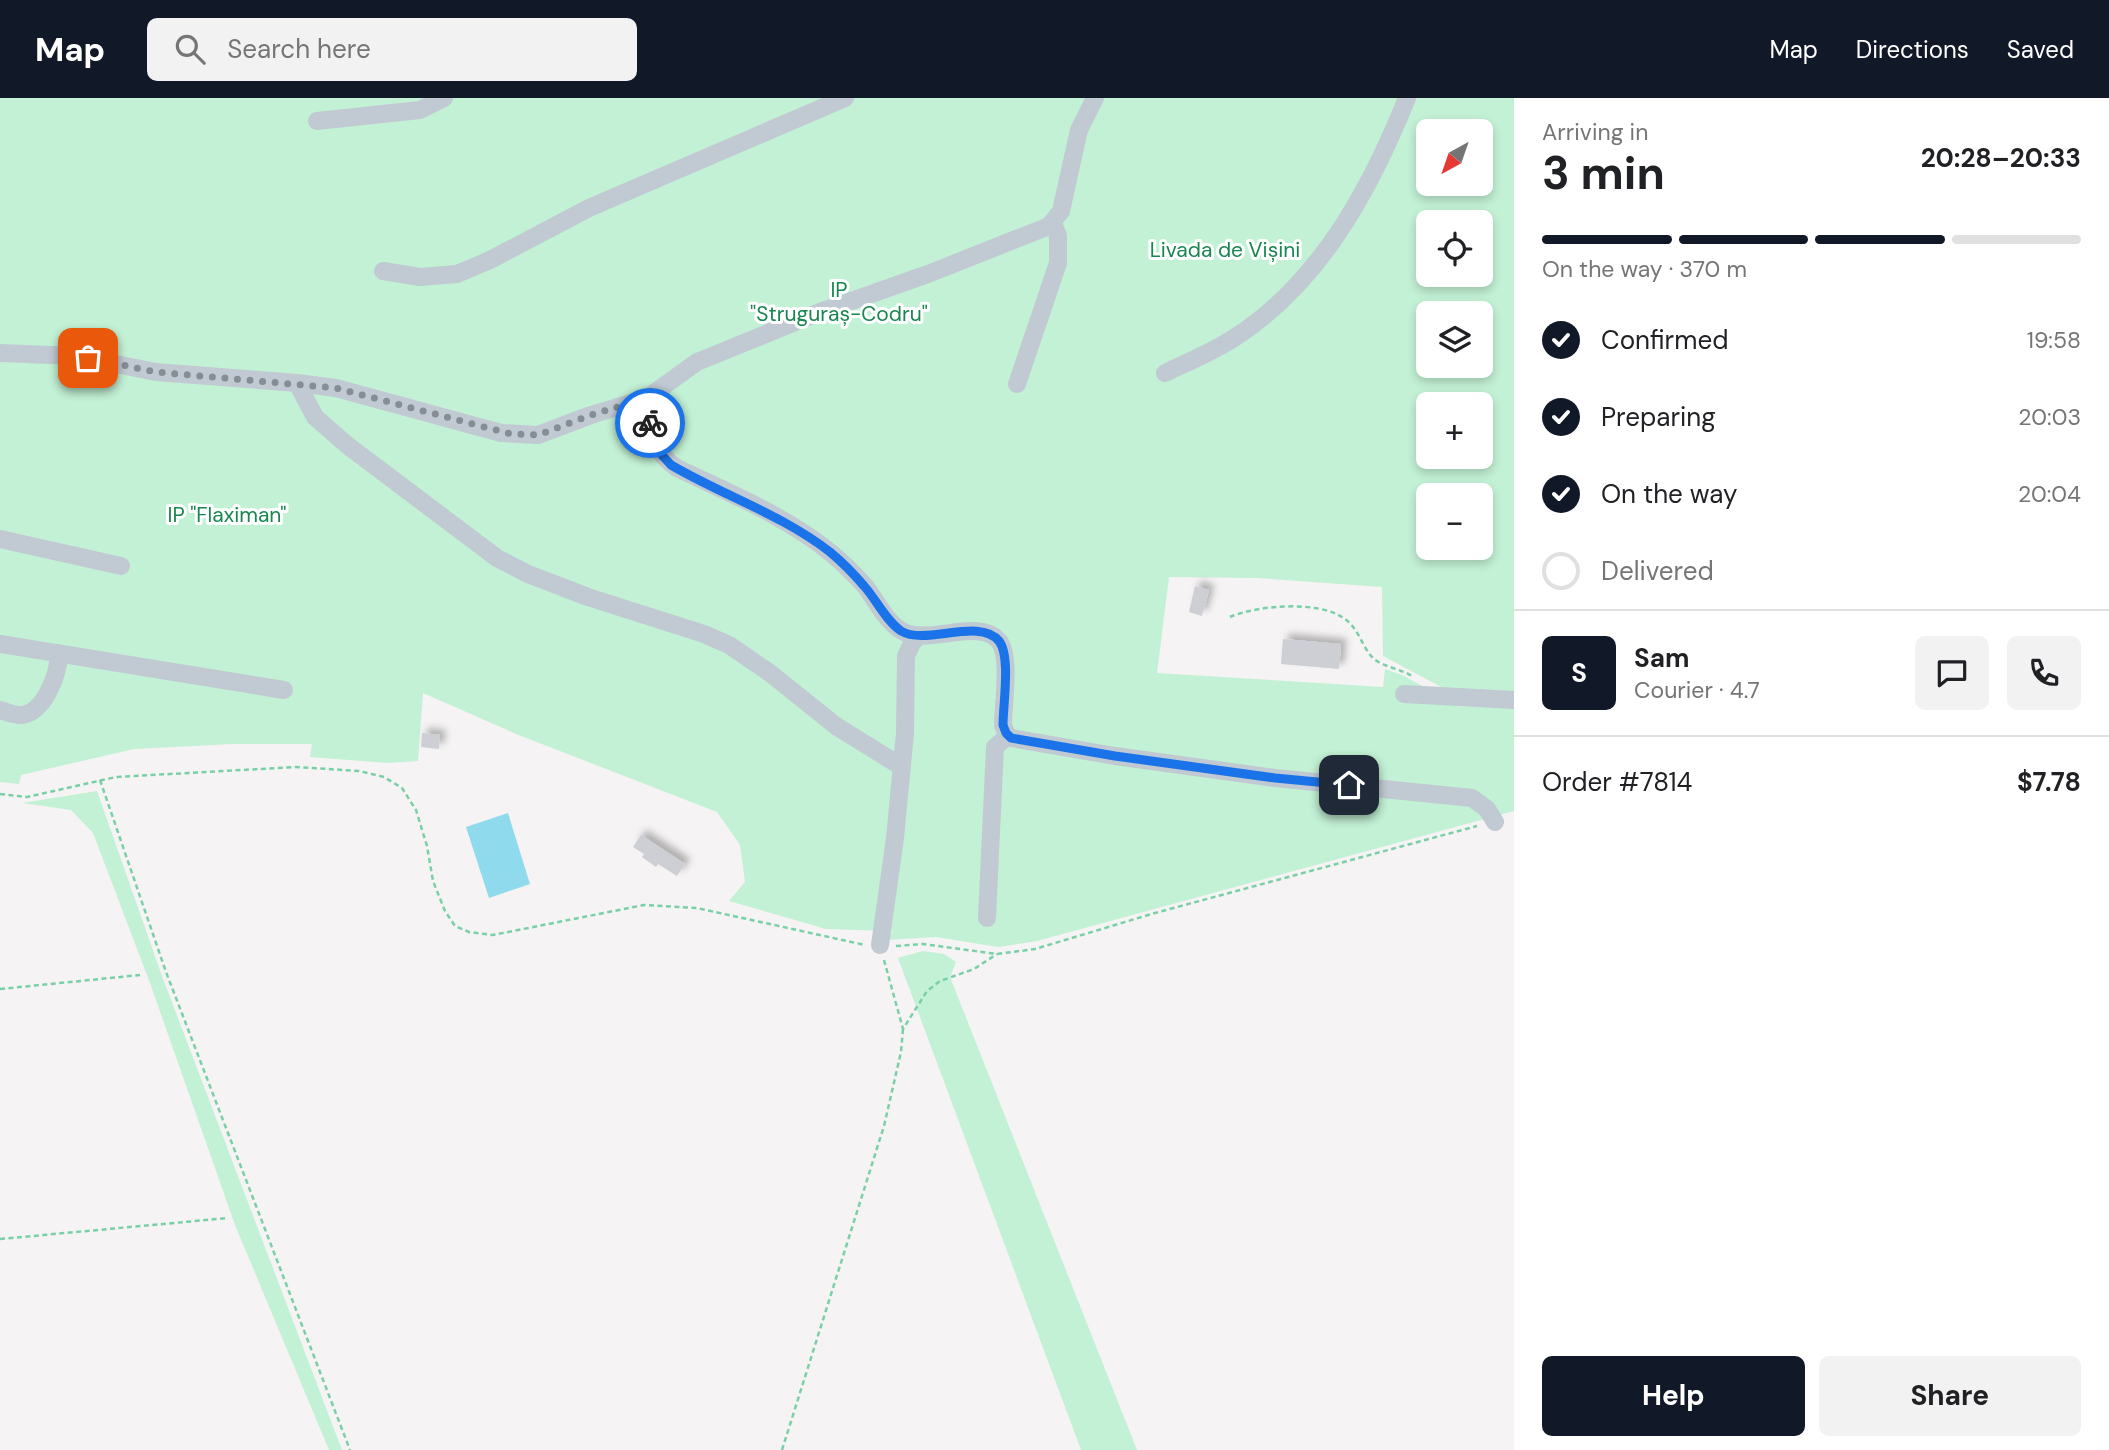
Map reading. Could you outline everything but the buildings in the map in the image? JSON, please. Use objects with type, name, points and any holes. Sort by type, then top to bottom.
[{"type":"street","points":[[317,121],[420,110],[444,98]]},
{"type":"street","points":[[383,271],[420,277],[457,274],[490,260],[589,208],[845,98]]},
{"type":"street","points":[[0,353],[75,356],[156,372],[336,388],[501,433],[538,435],[647,398],[697,362],[820,312],[1030,235],[1052,223],[1063,205],[1079,130],[1095,98]]},
{"type":"street","points":[[1165,373],[1239,335],[1300,281],[1357,207],[1407,98]]},
{"type":"street","points":[[1017,384],[1058,263],[1058,236],[1052,223]]},
{"type":"street","points":[[297,383],[315,418],[346,445],[497,558],[528,574],[587,597],[704,634],[729,645],[771,673],[836,726],[902,767]]},
{"type":"street","points":[[647,398],[647,415],[660,453],[665,459],[677,468],[781,519],[821,546],[864,585],[898,629],[919,636],[978,632],[991,635],[999,641],[1005,654],[1003,725],[1008,736],[1015,740],[1275,778],[1472,798],[1487,809],[1494,822]]},
{"type":"street","points":[[0,539],[121,566]]},
{"type":"street","points":[[880,945],[902,767],[906,656],[908,649],[919,636]]},
{"type":"street","points":[[0,644],[284,690]]},
{"type":"street","points":[[0,710],[22,715],[33,710],[47,694],[59,665],[59,655]]},
{"type":"street","points":[[1404,694],[1514,700]]},
{"type":"street","points":[[987,918],[995,747],[1008,736]]},
{"type":"path","points":[[1230,617],[1244,611],[1285,607],[1326,609],[1345,618],[1355,628],[1374,659],[1414,678]]},
{"type":"path","points":[[0,794],[27,797],[116,777],[296,767],[359,771],[384,777],[402,788],[416,810],[427,846],[433,881],[445,911],[455,926],[469,932],[493,935],[644,905],[697,908],[855,944],[923,944],[997,954],[1035,948],[1155,912],[1494,822]]},
{"type":"path","points":[[100,780],[166,972],[350,1450]]},
{"type":"path","points":[[782,1450],[884,1126],[901,1052],[903,1029],[880,945]]},
{"type":"path","points":[[903,1029],[927,991],[940,981],[974,970],[997,954]]},
{"type":"path","points":[[0,989],[140,975]]},
{"type":"path","points":[[0,1239],[228,1218]]},
{"type":"green space","points":[[0,98],[1514,98],[1514,693],[1445,689],[1383,656],[1382,587],[1257,578],[1169,577],[1157,673],[1383,687],[1385,669],[1433,692],[1514,708],[1514,811],[1037,941],[998,947],[936,937],[887,940],[892,931],[826,929],[729,901],[745,882],[740,845],[717,812],[516,734],[423,693],[418,761],[388,763],[310,757],[312,744],[233,744],[134,749],[21,775],[19,784],[0,782]]},
{"type":"green space","points":[[97,791],[162,976],[342,1450],[329,1450],[235,1225],[150,983],[93,833],[71,810],[22,803]]},
{"type":"green space","points":[[923,951],[944,954],[956,962],[950,977],[1137,1450],[1081,1450],[898,958]]},
{"type":"water","points":[[508,813],[530,884],[489,898],[466,827]]},
{"type":"way so far","points":[[88,358],[156,372],[336,388],[501,433],[538,435],[647,398],[650,423]]},
{"type":"route","points":[[650,423],[660,453],[671,465],[781,519],[830,552],[864,585],[902,632],[919,636],[978,632],[995,637],[1005,654],[1003,725],[1011,738],[1115,756],[1275,778],[1349,785]]},
{"type":"park label","name":"Livada de Vișini","points":[[1225,250]]},
{"type":"park label","name":"IP \"Struguraș-Codru\"","points":[[839,302]]},
{"type":"park label","name":"IP \"Flaximan\"","points":[[227,515]]}]
